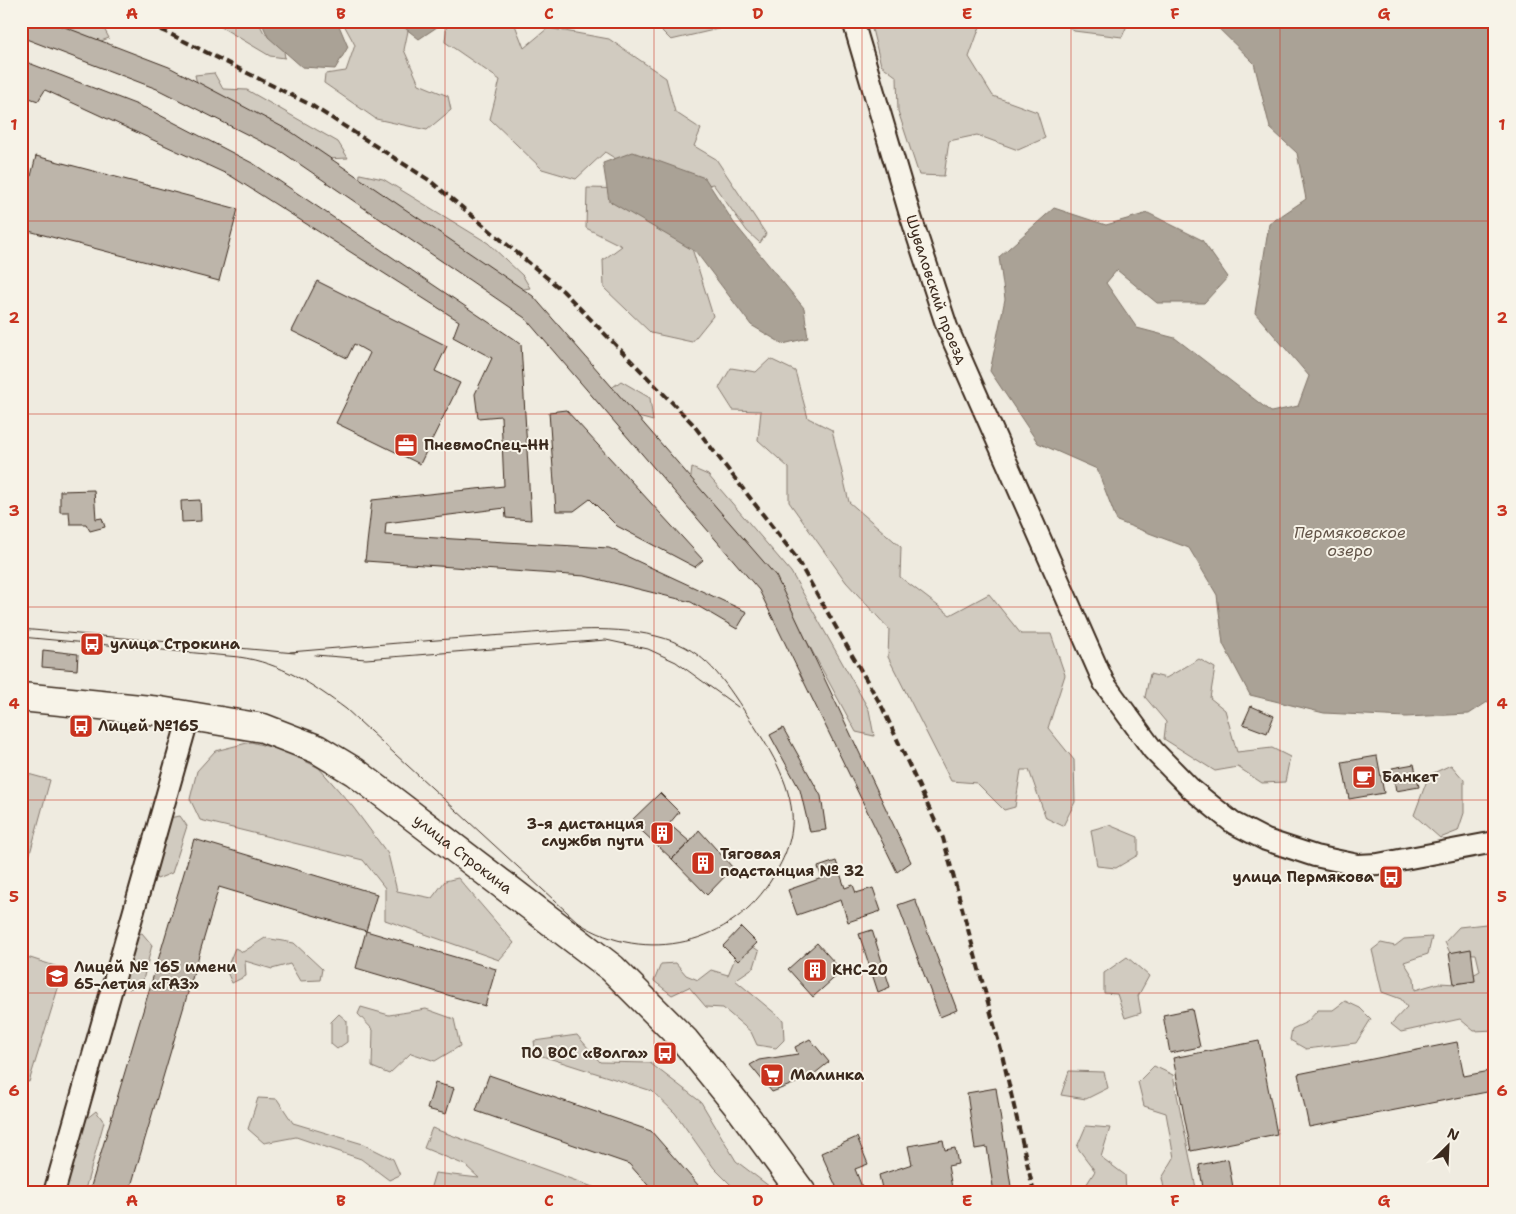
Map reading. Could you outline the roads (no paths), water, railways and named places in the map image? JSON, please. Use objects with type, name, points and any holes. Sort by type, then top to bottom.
[{"type":"street","name":"Шуваловский проезд","points":[[853,21],[909,211],[947,327],[1104,683],[1153,750],[1191,789],[1233,824],[1266,840],[1315,856],[1358,865],[1388,863],[1495,842]]},
{"type":"street","name":"улица Строкина","points":[[21,697],[189,716],[263,728],[303,743],[332,758],[362,778],[612,968],[680,1035],[742,1111],[802,1193]]},
{"type":"street","points":[[54,1193],[189,716]]},
{"type":"water","points":[[261,21],[337,21],[348,47],[335,69],[302,67],[268,37]]},
{"type":"water","points":[[396,21],[446,21],[419,39]]},
{"type":"water","name":"Пермяковское озеро","points":[[1211,21],[1495,21],[1495,697],[1469,714],[1406,717],[1324,713],[1250,695],[1223,644],[1217,595],[1189,548],[1117,521],[1097,469],[1038,443],[990,371],[1005,299],[999,257],[1054,208],[1106,225],[1148,213],[1202,240],[1228,277],[1204,303],[1157,303],[1117,270],[1106,283],[1137,328],[1175,338],[1271,412],[1298,406],[1309,376],[1255,313],[1269,224],[1306,199],[1297,153],[1270,128],[1254,63]]},
{"type":"water","points":[[633,152],[705,178],[734,223],[804,308],[808,338],[783,344],[751,325],[696,252],[609,201],[603,163]]},
{"type":"tram line","points":[[21,629],[295,653]]},
{"type":"tram line","points":[[21,637],[239,657],[269,664],[296,676],[346,709],[579,923],[605,936],[632,943],[659,945],[686,941],[711,933],[735,919],[756,900],[773,877],[785,854],[792,830],[792,813],[786,785],[774,758],[751,721],[717,673],[697,654],[672,641],[637,632],[580,630],[290,652]]},
{"type":"tram line","points":[[315,655],[366,659],[606,640],[648,649],[676,662],[738,707]]},
{"type":"railway","points":[[138,21],[168,33],[311,105],[429,180],[563,291],[692,423],[795,556],[882,707],[943,838],[1001,1050],[1034,1193]]},
{"type":"place","name":"ПневмоСпец-НН","points":[[406,445]]},
{"type":"place","name":"улица Строкина","points":[[92,644]]},
{"type":"place","name":"Лицей №165","points":[[81,726]]},
{"type":"place","name":"Банкет","points":[[1364,777]]},
{"type":"place","name":"3-я дистанция службы пути","points":[[662,833]]},
{"type":"place","name":"Тяговая подстанция № 32","points":[[703,863]]},
{"type":"place","name":"улица Пермякова","points":[[1391,877]]},
{"type":"place","name":"КНС-20","points":[[815,970]]},
{"type":"place","name":"Лицей № 165 имени 65-летия «ГАЗ»","points":[[57,976]]},
{"type":"place","name":"ПО ВОС «Волга»","points":[[665,1053]]},
{"type":"place","name":"Малинка","points":[[772,1075]]}]
